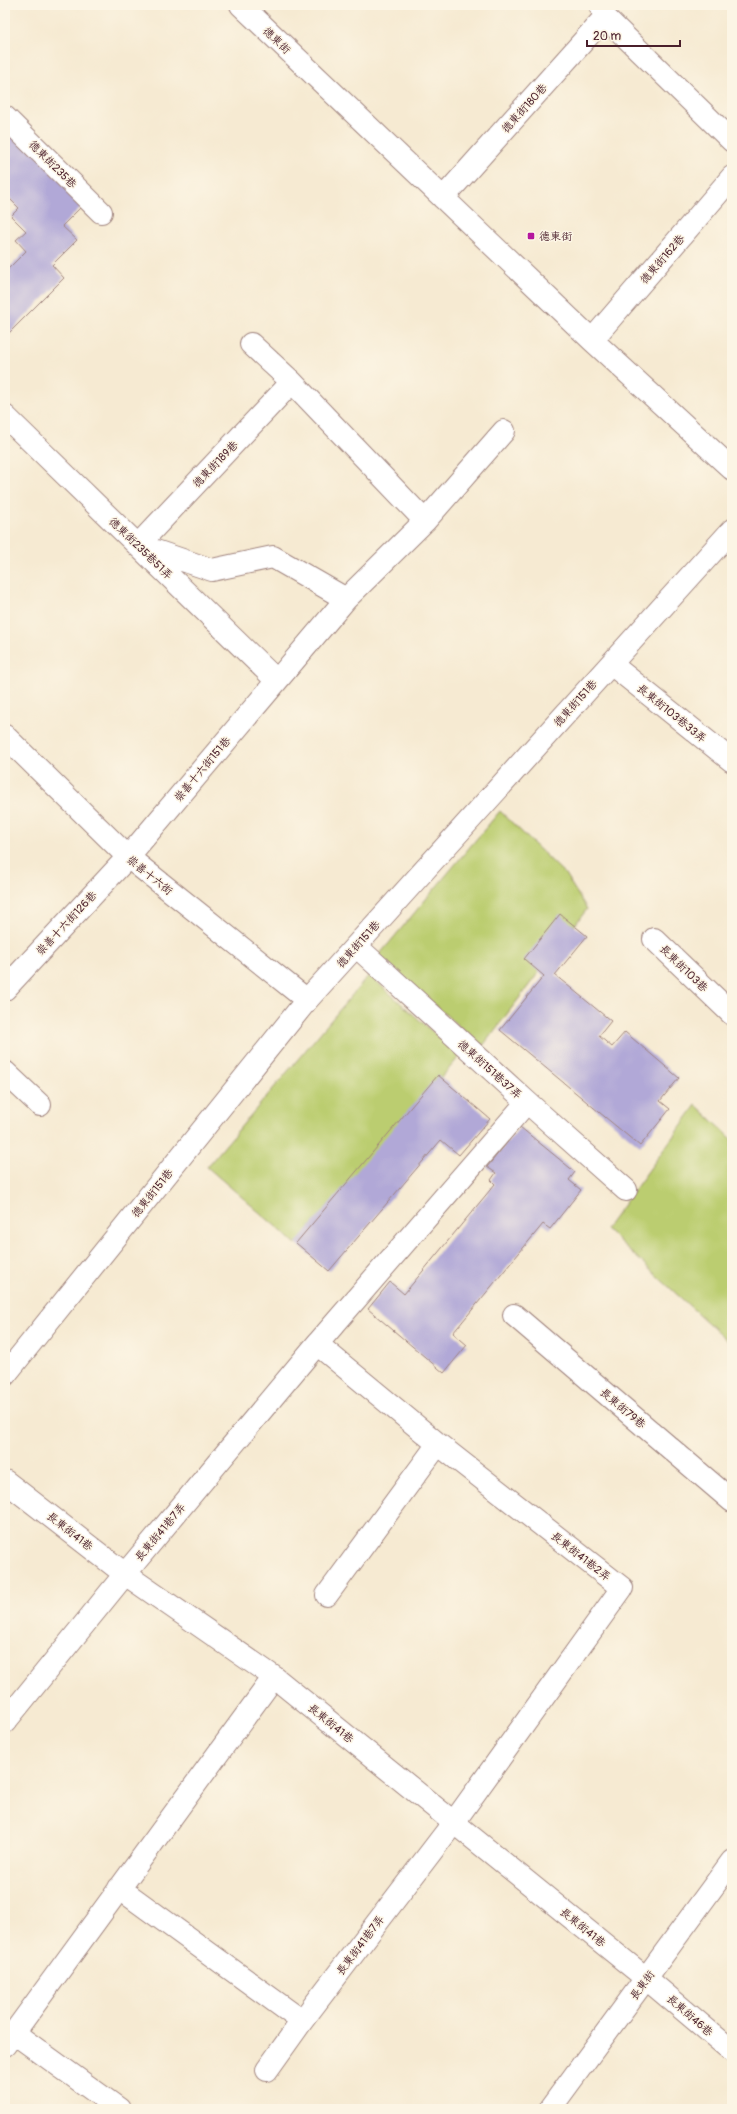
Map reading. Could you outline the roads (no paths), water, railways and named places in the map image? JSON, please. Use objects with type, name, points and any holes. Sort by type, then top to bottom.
[{"type":"street","name":"德東街","points":[[241,5],[592,340],[732,470]]},
{"type":"street","name":"德東街180巷","points":[[443,198],[603,11],[732,141]]},
{"type":"street","name":"德東街235巷","points":[[5,117],[101,212]]},
{"type":"street","name":"德東街162巷","points":[[592,340],[732,177]]},
{"type":"street","points":[[251,344],[292,382],[424,521]]},
{"type":"street","name":"德東街189巷","points":[[138,545],[292,382]]},
{"type":"street","name":"德東街235巷51弄","points":[[6,419],[276,680]]},
{"type":"street","points":[[276,680],[346,599],[424,521],[504,431]]},
{"type":"street","name":"德東街151巷","points":[[5,1375],[307,1000],[732,530]]},
{"type":"street","points":[[138,545],[212,570],[273,557],[346,599]]},
{"type":"street","name":"長東街103巷33弄","points":[[611,664],[732,761]]},
{"type":"street","name":"崇善十六街151巷","points":[[128,857],[276,680]]},
{"type":"street","name":"崇善十六街","points":[[5,736],[128,857],[307,1000]]},
{"type":"street","name":"崇善十六街126巷","points":[[5,988],[128,857]]},
{"type":"street","name":"長東街103巷","points":[[654,939],[732,1014]]},
{"type":"street","name":"德東街151巷37弄","points":[[356,946],[626,1190]]},
{"type":"street","points":[[5,1072],[40,1105]]},
{"type":"street","name":"長東街41巷7弄","points":[[5,1722],[125,1574],[316,1344],[527,1102]]},
{"type":"street","name":"長東街79巷","points":[[514,1315],[732,1501]]},
{"type":"street","name":"長東街41巷2弄","points":[[316,1344],[438,1444],[622,1588],[454,1822]]},
{"type":"street","points":[[327,1595],[438,1444]]},
{"type":"street","name":"長東街41巷","points":[[5,1481],[125,1574],[274,1677],[647,1978]]},
{"type":"street","points":[[119,2109],[10,2039],[274,1677]]},
{"type":"street","name":"長東街41巷7弄","points":[[267,2070],[302,2021],[454,1822]]},
{"type":"street","name":"長東街","points":[[550,2109],[732,1861]]},
{"type":"street","points":[[119,1888],[302,2021]]},
{"type":"street","name":"長東街46巷","points":[[647,1978],[732,2051]]},
{"type":"place","name":"德東街","points":[[531,236]]}]
